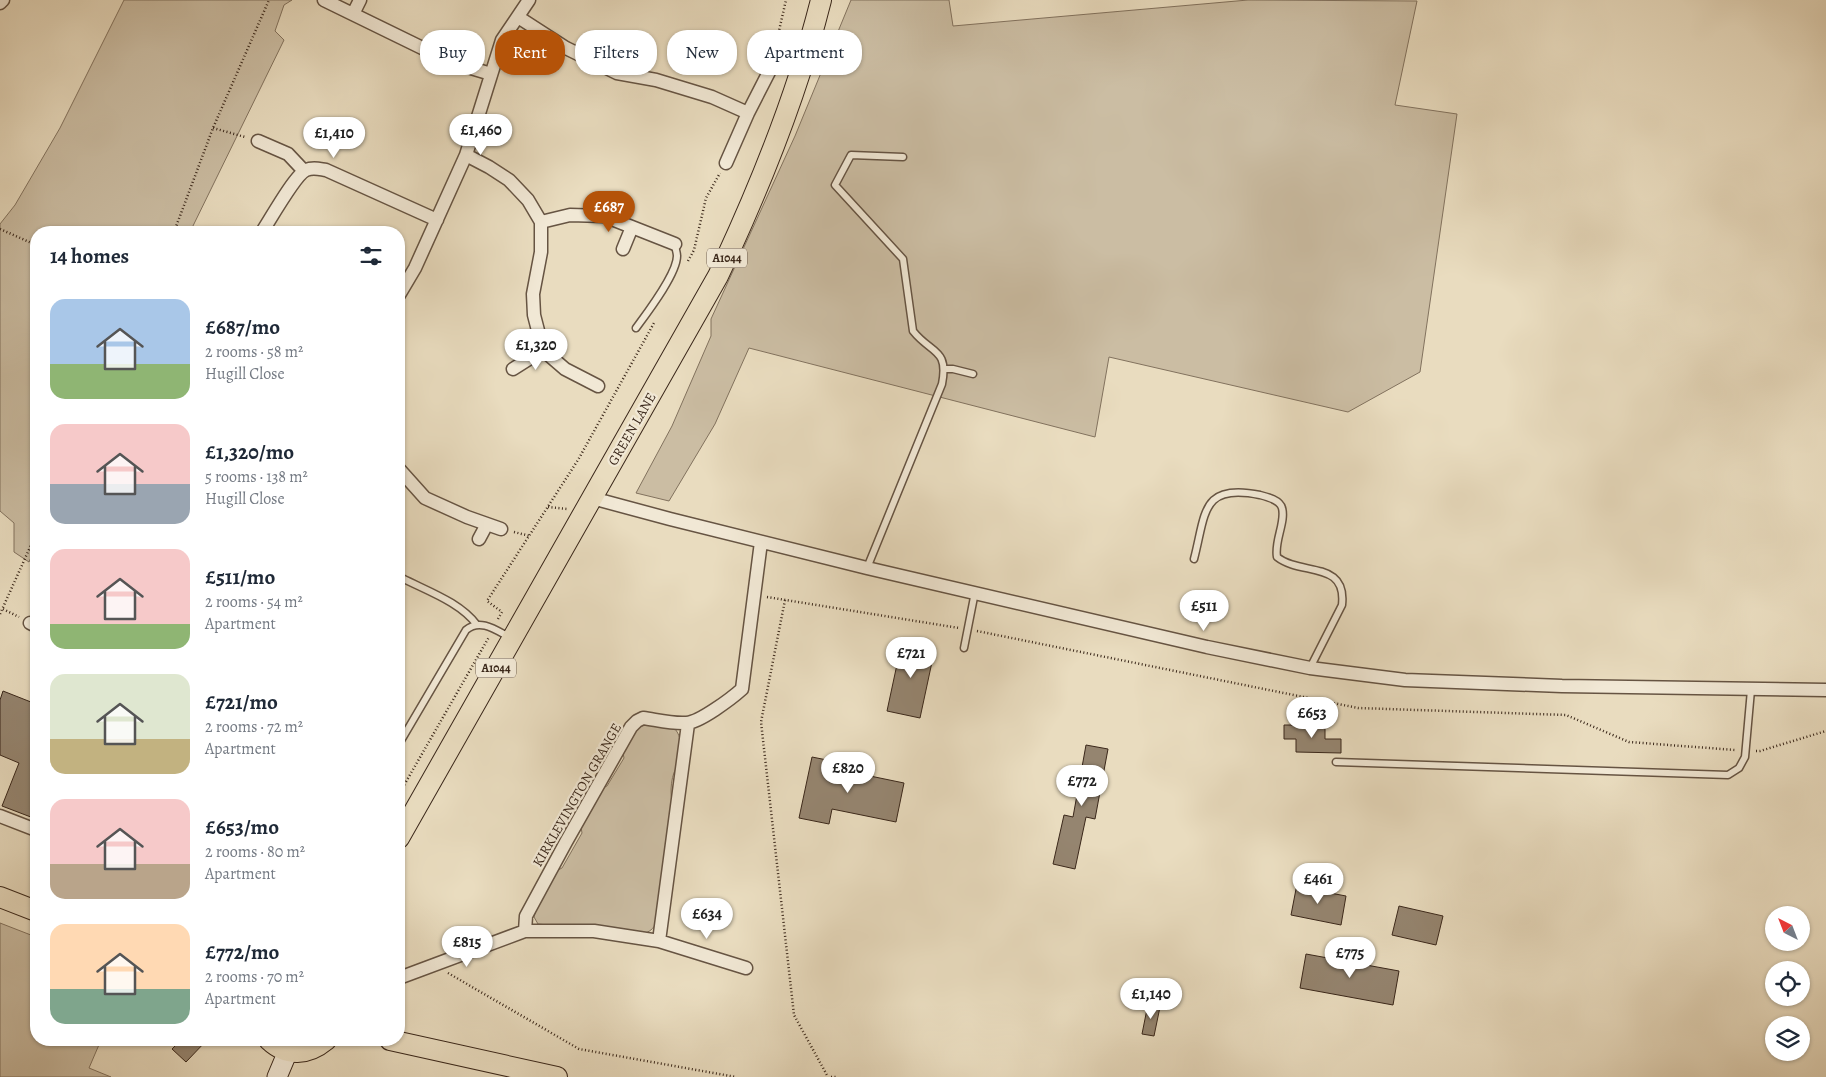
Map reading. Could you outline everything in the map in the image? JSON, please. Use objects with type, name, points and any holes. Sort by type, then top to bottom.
[{"type":"main road","name":"GREEN LANE","points":[[405,827],[718,276],[751,206],[782,130],[803,66],[821,0]]},
{"type":"main road","points":[[0,897],[30,909]]},
{"type":"main road","points":[[405,1043],[557,1077]]},
{"type":"main road","points":[[276,1046],[288,1051],[303,1052],[319,1046]]},
{"type":"main road","points":[[276,1077],[288,1051]]},
{"type":"street","points":[[0,3],[3,0]]},
{"type":"street","points":[[324,0],[451,62],[491,74]]},
{"type":"street","points":[[354,14],[360,0]]},
{"type":"street","points":[[405,285],[416,268],[466,155],[502,40],[529,0]]},
{"type":"street","points":[[518,17],[566,48],[617,73],[656,80],[712,97],[748,113]]},
{"type":"street","points":[[726,163],[767,75]]},
{"type":"street","points":[[258,141],[288,154],[304,171]]},
{"type":"street","points":[[466,155],[509,180],[528,200],[541,222],[541,252],[533,294],[534,315],[543,350],[565,369],[598,386]]},
{"type":"street","points":[[266,226],[304,171],[313,168],[326,170],[437,220]]},
{"type":"street","points":[[541,222],[570,215],[604,216],[675,244]]},
{"type":"street","points":[[623,249],[632,227]]},
{"type":"street","points":[[513,369],[543,350]]},
{"type":"street","points":[[405,476],[425,498],[501,529]]},
{"type":"street","points":[[592,498],[670,520],[867,568],[1207,647],[1310,668],[1405,680],[1562,686],[1826,690]]},
{"type":"street","points":[[479,540],[487,524]]},
{"type":"street","points":[[659,941],[688,724],[732,699],[742,688],[761,542]]},
{"type":"street","name":"KIRKLEVINGTON GRANGE","points":[[525,931],[526,916],[631,727],[643,718],[688,724]]},
{"type":"street","points":[[0,816],[30,828]]},
{"type":"street","points":[[405,976],[525,931],[594,931],[659,941],[746,968]]},
{"type":"lane","points":[[867,568],[942,384],[944,369],[941,358],[935,349],[913,331],[903,259],[835,184],[851,155],[903,157]]},
{"type":"lane","points":[[636,328],[657,300],[675,267],[677,257],[675,244]]},
{"type":"lane","points":[[944,369],[973,374]]},
{"type":"lane","points":[[1194,559],[1210,502],[1220,495],[1235,492],[1256,494],[1280,503],[1283,510],[1276,549],[1277,558],[1286,564],[1326,573],[1336,578],[1343,593],[1342,605],[1310,668]]},
{"type":"lane","points":[[405,580],[455,605],[471,617],[477,625]]},
{"type":"lane","points":[[964,648],[975,592]]},
{"type":"lane","points":[[405,734],[462,636],[470,627],[477,625],[493,629],[512,639]]},
{"type":"lane","points":[[1336,762],[1728,774],[1739,768],[1745,757],[1751,690]]},
{"type":"path","points":[[176,226],[213,128],[269,0]]},
{"type":"path","points":[[779,30],[786,0]]},
{"type":"path","points":[[213,128],[258,141]]},
{"type":"path","points":[[685,267],[694,250],[706,198],[726,163]]},
{"type":"path","points":[[0,229],[30,242]]},
{"type":"path","points":[[405,783],[502,612],[487,601],[578,460],[656,318]]},
{"type":"path","points":[[0,614],[30,547]]},
{"type":"path","points":[[755,595],[968,629],[1358,708],[1566,715],[1629,742],[1760,751],[1826,731]]},
{"type":"path","points":[[785,600],[761,722],[794,1015],[830,1077],[837,1077]]},
{"type":"path","points":[[3,608],[30,622]]},
{"type":"path","points":[[434,965],[579,1049],[736,1077]]},
{"type":"shaded area","points":[[124,0],[292,0],[284,5],[275,31],[284,40],[193,226],[30,226],[29,562],[14,552],[14,523],[0,511],[0,224],[15,205],[60,128]]},
{"type":"shaded area","points":[[851,0],[949,0],[953,26],[1248,0],[1417,1],[1395,105],[1457,114],[1420,372],[1348,412],[1109,357],[1095,437],[749,348],[715,424],[669,501],[636,493],[672,426],[711,336],[711,319],[795,136],[820,75],[862,75],[862,30],[839,30]]},
{"type":"shaded area","points":[[645,724],[673,727],[680,740],[679,764],[674,772],[671,783],[673,804],[657,922],[651,930],[642,934],[538,924],[534,917],[537,906],[556,871],[562,868],[582,833],[581,827],[602,788],[607,786],[624,758],[623,753],[637,729]]},
{"type":"shaded area","points":[[0,923],[30,935],[30,1046],[98,1046],[89,1068],[111,1077],[0,1077]]},
{"type":"building","points":[[902,641],[935,648],[920,718],[887,711]]},
{"type":"building","points":[[3,691],[30,702],[30,817],[2,806],[19,763],[0,755],[0,700]]},
{"type":"building","points":[[1284,725],[1325,725],[1325,739],[1341,739],[1341,753],[1296,752],[1296,739],[1284,739]]},
{"type":"building","points":[[1086,745],[1108,749],[1095,819],[1086,817],[1075,869],[1053,864],[1064,815],[1073,817]]},
{"type":"building","points":[[812,757],[842,763],[841,770],[904,783],[896,822],[832,809],[829,824],[799,818]]},
{"type":"building","points":[[1297,884],[1309,886],[1309,889],[1346,896],[1341,925],[1291,915]]},
{"type":"building","points":[[1399,906],[1443,916],[1436,945],[1392,935]]},
{"type":"building","points":[[1306,954],[1399,971],[1393,1005],[1300,988]]},
{"type":"building","points":[[1148,1004],[1160,1007],[1154,1036],[1142,1034]]},
{"type":"building","points":[[175,1046],[201,1046],[186,1062],[172,1049]]}]
